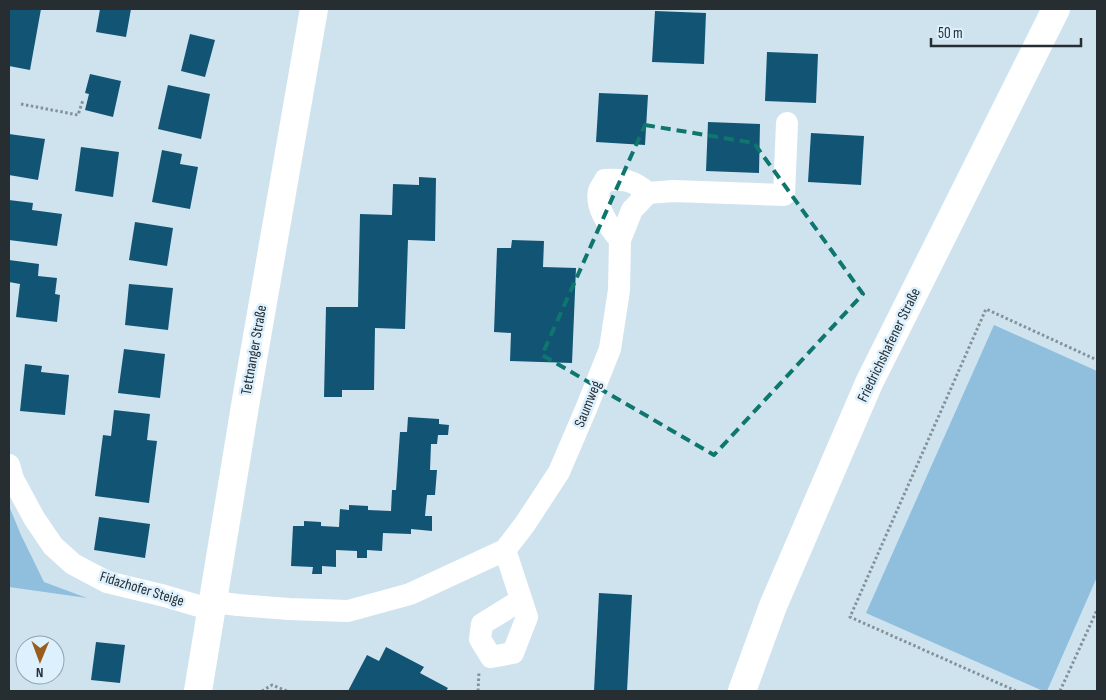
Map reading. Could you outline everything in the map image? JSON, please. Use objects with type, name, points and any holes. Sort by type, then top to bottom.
[{"type":"main road","name":"Tettnanger Straße","points":[[198,691],[246,394],[314,9]]},
{"type":"main road","name":"Friedrichshafener Straße","points":[[742,691],[773,606],[869,383],[1056,9]]},
{"type":"street","points":[[620,240],[608,225],[600,205],[599,191],[606,180],[620,179],[637,184],[648,194],[673,191],[784,195],[787,123]]},
{"type":"street","name":"Saumweg","points":[[213,606],[238,605],[348,611],[410,594],[505,550],[526,524],[559,472],[586,409],[610,349],[619,290],[620,240],[632,210],[648,194]]},
{"type":"street","name":"Fidazhofer Steige","points":[[9,464],[13,479],[34,518],[53,546],[74,564],[107,582],[213,606]]},
{"type":"street","points":[[505,550],[521,600]]},
{"type":"path","points":[[21,104],[78,115],[83,100]]},
{"type":"path","points":[[1016,691],[850,617],[986,309],[1097,360]]},
{"type":"path","points":[[1060,691],[1097,610]]},
{"type":"path","points":[[262,691],[272,685],[287,691]]},
{"type":"highlighted area","points":[[645,125],[754,143],[863,294],[714,455],[542,355]]},
{"type":"shaded area","points":[[994,325],[1097,371],[1097,577],[1047,691],[1043,691],[866,613]]},
{"type":"shaded area","points":[[9,506],[44,582],[87,598],[9,587]]},
{"type":"building","points":[[9,9],[41,9],[30,70],[9,66]]},
{"type":"building","points":[[100,9],[131,9],[126,37],[96,32]]},
{"type":"building","points":[[655,11],[706,13],[704,64],[652,62]]},
{"type":"building","points":[[190,34],[215,40],[205,77],[181,71]]},
{"type":"building","points":[[767,52],[818,54],[816,103],[765,101]]},
{"type":"building","points":[[90,74],[121,81],[113,117],[85,110],[89,94],[85,93]]},
{"type":"building","points":[[168,85],[210,94],[201,139],[158,129]]},
{"type":"building","points":[[599,93],[648,95],[645,145],[596,142]]},
{"type":"building","points":[[708,122],[760,124],[759,173],[706,171]]},
{"type":"building","points":[[811,133],[864,136],[861,185],[808,182]]},
{"type":"building","points":[[9,134],[45,139],[38,180],[9,175]]},
{"type":"building","points":[[81,147],[119,152],[113,197],[75,191]]},
{"type":"building","points":[[162,150],[182,154],[180,164],[198,167],[190,209],[152,202]]},
{"type":"building","points":[[419,177],[436,178],[435,241],[408,240],[405,329],[375,328],[374,390],[342,390],[342,397],[324,397],[326,307],[358,307],[360,214],[392,215],[393,184],[419,185]]},
{"type":"building","points":[[9,200],[33,203],[32,210],[62,214],[57,246],[9,240]]},
{"type":"building","points":[[135,222],[173,228],[167,266],[129,260]]},
{"type":"building","points":[[512,240],[544,241],[543,267],[576,268],[572,363],[510,361],[511,333],[494,332],[497,248],[511,248]]},
{"type":"building","points":[[9,260],[39,264],[38,276],[57,278],[55,294],[60,295],[57,322],[16,317],[20,284],[9,282]]},
{"type":"building","points":[[129,284],[173,288],[168,330],[125,325]]},
{"type":"building","points":[[124,349],[165,354],[160,398],[118,393]]},
{"type":"building","points":[[25,364],[42,366],[41,372],[69,375],[65,415],[20,411]]},
{"type":"building","points":[[114,410],[150,414],[147,440],[157,441],[149,503],[95,496],[103,435],[111,436]]},
{"type":"building","points":[[408,417],[439,419],[439,424],[449,425],[448,435],[438,435],[437,444],[431,444],[430,470],[437,470],[435,495],[427,495],[425,516],[432,516],[432,531],[411,529],[411,534],[383,533],[382,551],[367,550],[367,558],[357,558],[357,551],[336,550],[336,567],[322,566],[322,574],[312,574],[313,567],[291,566],[293,526],[304,526],[304,521],[321,522],[321,526],[339,527],[340,509],[349,510],[349,505],[368,506],[368,510],[391,511],[392,490],[396,490],[400,432],[407,432]]},
{"type":"building","points":[[99,517],[150,524],[145,558],[94,550]]},
{"type":"building","points":[[599,593],[632,595],[627,691],[594,691]]},
{"type":"building","points":[[96,642],[125,645],[120,683],[91,680]]},
{"type":"building","points":[[386,647],[424,667],[420,673],[448,688],[446,691],[348,691],[367,655],[379,661]]}]
